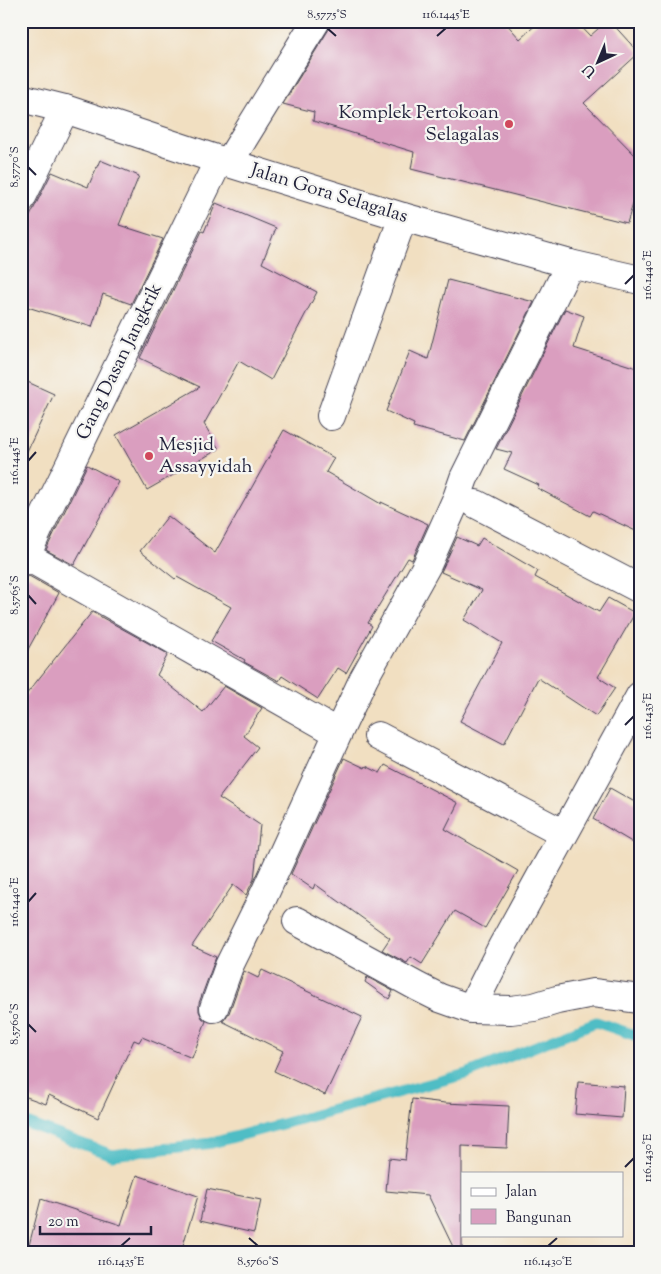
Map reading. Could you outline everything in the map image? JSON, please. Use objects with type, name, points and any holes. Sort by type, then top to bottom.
[{"type":"street","name":"Gang Dasan Jangkrik","points":[[24,560],[224,161],[316,21]]},
{"type":"street","name":"Jalan Gora Selagalas","points":[[21,98],[65,109],[402,217],[570,264],[640,280]]},
{"type":"street","points":[[21,199],[65,109]]},
{"type":"street","points":[[331,416],[402,217]]},
{"type":"street","points":[[214,1008],[229,966],[264,895],[364,678],[427,564],[464,478],[570,264]]},
{"type":"street","points":[[476,504],[640,589]]},
{"type":"street","points":[[24,560],[338,733]]},
{"type":"street","points":[[472,1008],[502,948],[640,696]]},
{"type":"street","points":[[378,736],[564,834]]},
{"type":"street","points":[[297,921],[440,998],[472,1008],[511,1010],[534,1007],[557,1000],[593,993],[640,1000]]},
{"type":"building","points":[[332,21],[504,21],[520,39],[540,21],[576,21],[590,36],[607,21],[610,21],[639,53],[584,103],[640,160],[640,182],[627,223],[411,169],[414,152],[313,121],[314,112],[283,104]]},
{"type":"building","points":[[100,160],[139,176],[119,225],[163,239],[131,304],[103,294],[92,327],[21,305],[21,217],[28,220],[52,172],[88,187]]},
{"type":"building","points":[[216,203],[276,228],[262,263],[317,292],[271,380],[239,361],[204,424],[219,449],[147,490],[116,435],[200,387],[140,358],[202,231],[204,232]]},
{"type":"building","points":[[448,280],[534,302],[465,441],[413,427],[414,424],[386,411],[410,351],[428,359]]},
{"type":"building","points":[[565,309],[584,316],[574,348],[640,369],[640,533],[593,511],[590,516],[537,488],[539,485],[504,469],[512,453],[496,449]]},
{"type":"building","points":[[21,379],[54,394],[21,464]]},
{"type":"building","points":[[284,430],[334,458],[326,472],[381,504],[381,502],[428,524],[412,560],[408,558],[368,623],[372,626],[346,673],[338,668],[318,699],[282,676],[279,681],[211,641],[231,607],[177,577],[175,579],[140,551],[168,516],[215,553]]},
{"type":"building","points":[[87,465],[119,482],[74,565],[46,550]]},
{"type":"building","points":[[457,537],[477,546],[482,538],[538,571],[535,577],[599,612],[608,598],[635,613],[598,677],[615,688],[596,716],[538,678],[504,744],[460,721],[502,643],[464,620],[482,590],[441,572]]},
{"type":"building","points":[[29,576],[59,593],[21,662],[21,581]]},
{"type":"building","points":[[92,612],[168,654],[157,675],[203,712],[224,686],[262,708],[244,736],[258,747],[219,798],[260,825],[254,879],[246,895],[233,885],[192,946],[216,957],[199,1003],[199,1011],[202,1018],[206,1021],[192,1058],[142,1037],[139,1042],[134,1040],[98,1118],[49,1095],[46,1104],[21,1095],[21,701]]},
{"type":"building","points":[[344,758],[380,773],[385,765],[458,803],[445,829],[518,871],[485,928],[455,911],[422,964],[411,957],[407,963],[382,950],[390,938],[315,884],[313,889],[291,874]]},
{"type":"building","points":[[610,788],[640,805],[640,847],[593,819]]},
{"type":"building","points":[[262,970],[362,1017],[325,1095],[274,1071],[283,1051],[222,1021],[229,1013],[244,971],[258,978]]},
{"type":"building","points":[[367,977],[393,991],[389,999],[365,982]]},
{"type":"building","points":[[578,1082],[624,1086],[622,1118],[575,1114]]},
{"type":"building","points":[[412,1099],[445,1103],[509,1106],[507,1148],[462,1146],[462,1253],[456,1253],[428,1195],[386,1191],[389,1158],[405,1160]]},
{"type":"building","points":[[137,1175],[198,1196],[183,1245],[188,1247],[187,1253],[27,1253],[41,1199],[121,1225]]},
{"type":"building","points":[[207,1189],[261,1200],[254,1233],[200,1221]]},
{"type":"waterway","points":[[21,1121],[112,1155],[212,1143],[466,1074],[596,1022],[640,1037]]},
{"type":"place","name":"Komplek Pertokoan Selagalas","points":[[509,124]]},
{"type":"place","name":"Mesjid Assayyidah","points":[[149,456]]}]
